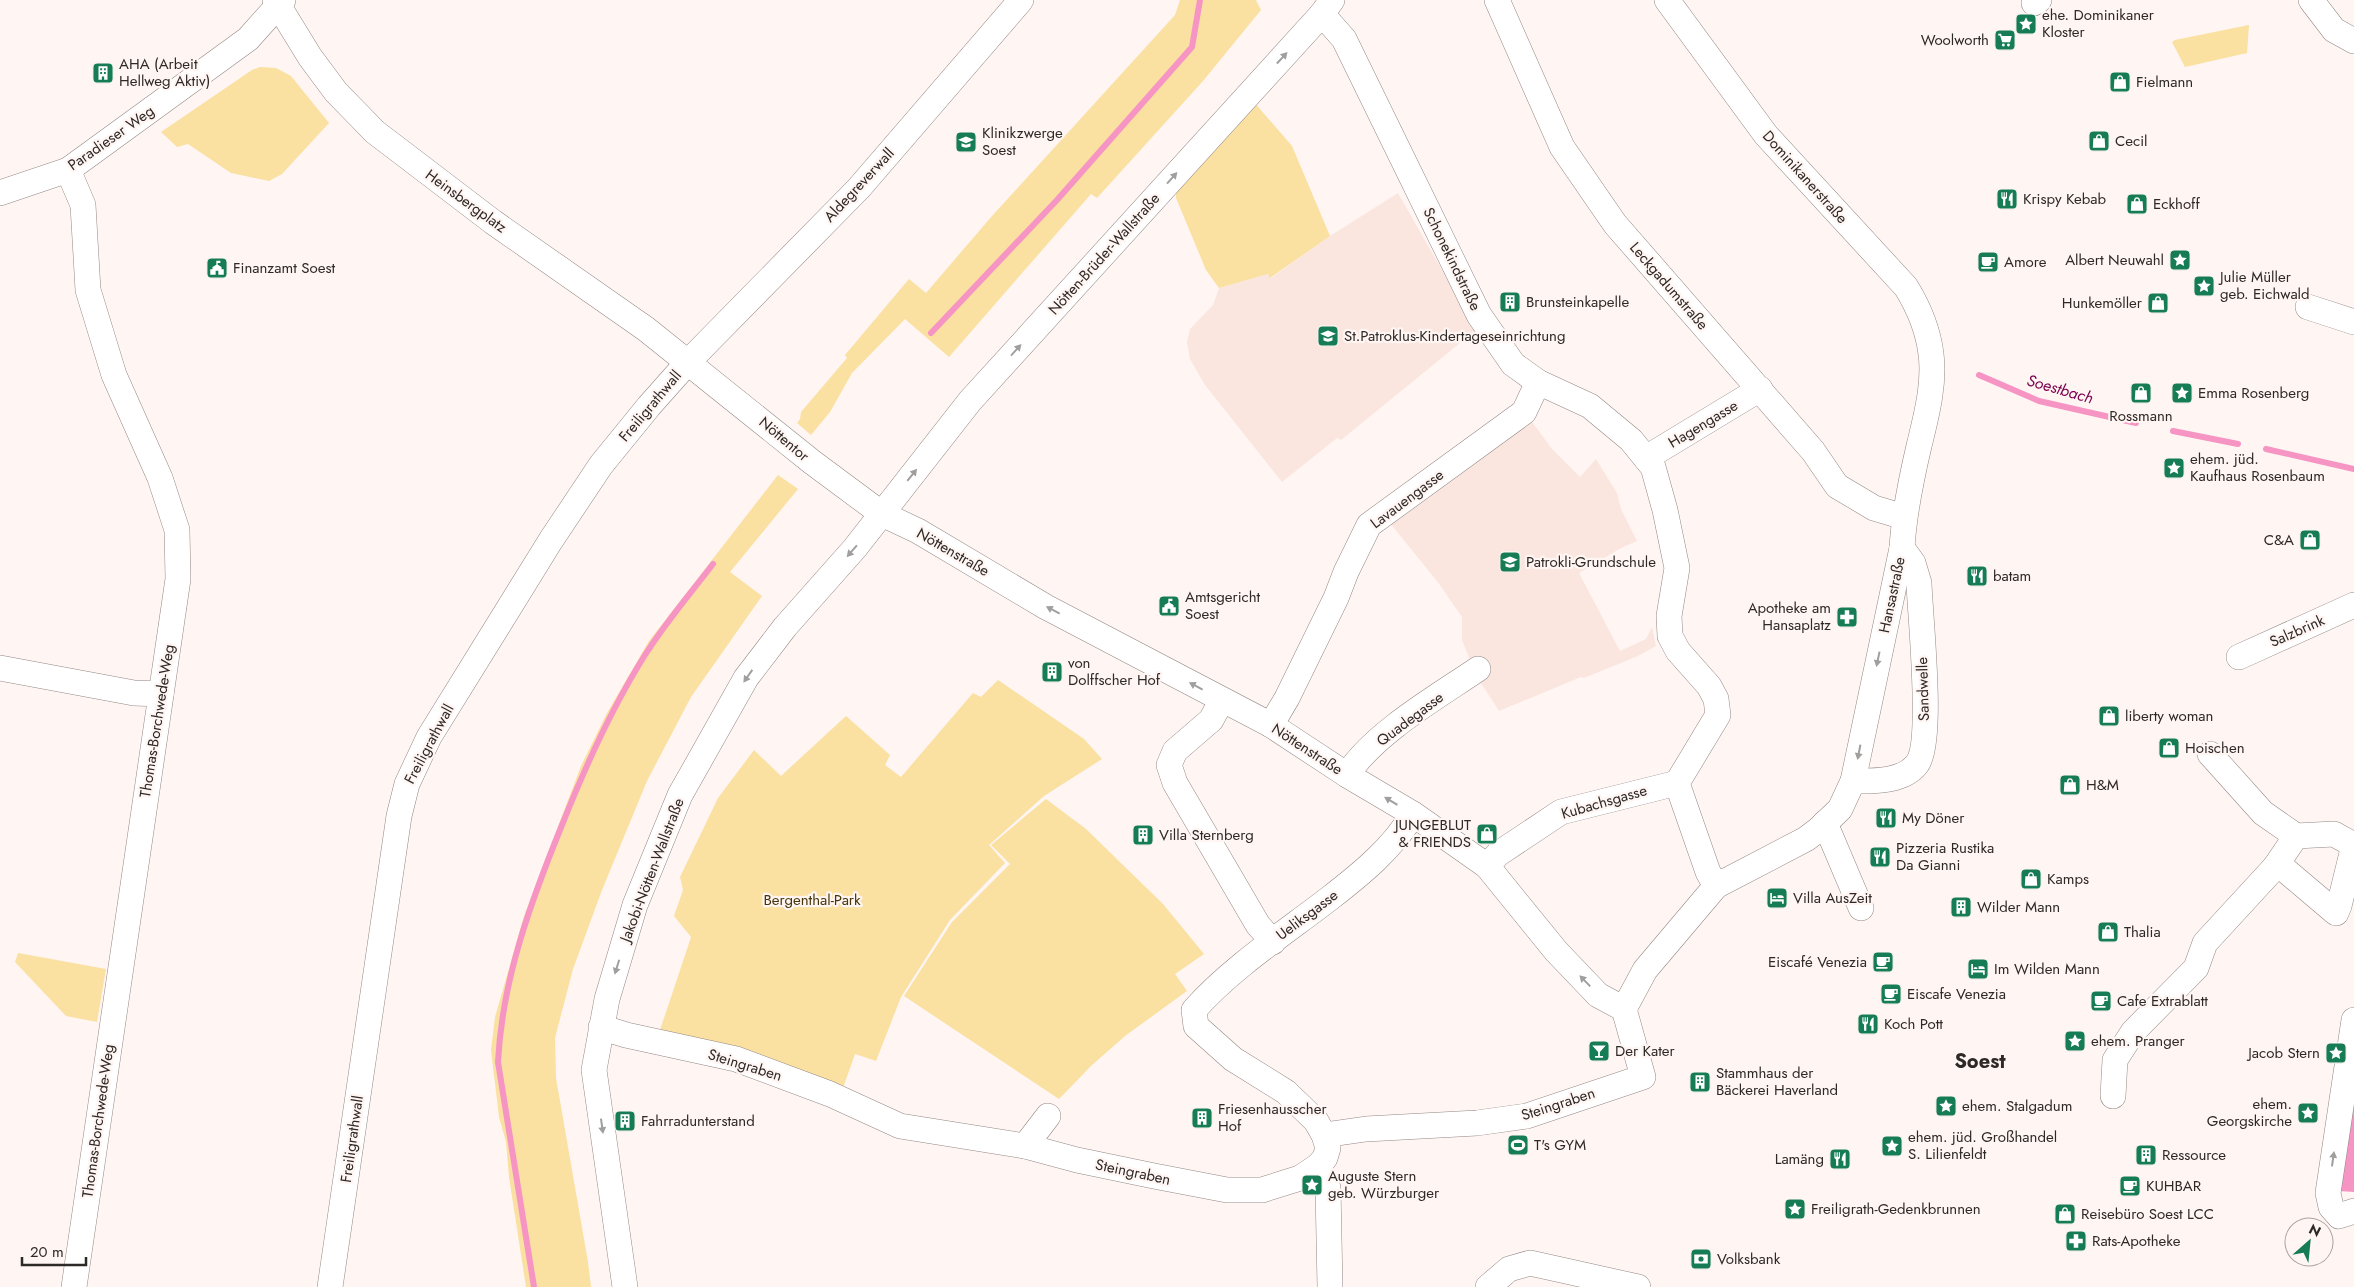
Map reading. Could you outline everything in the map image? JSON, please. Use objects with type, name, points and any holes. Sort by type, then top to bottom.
[{"type":"street","name":"Aldegreverwall","points":[[689,361],[859,188],[1021,0]]},
{"type":"street","name":"Leckgadumstraße","points":[[1497,0],[1562,147],[1615,224],[1813,451],[1837,486],[1874,508],[1904,518]]},
{"type":"street","points":[[2311,0],[2334,30],[2354,41]]},
{"type":"street","name":"Dominikanerstraße","points":[[1670,1],[1766,134],[1906,287],[1923,318],[1932,356]]},
{"type":"street","name":"Heinsbergplatz","points":[[279,2],[310,57],[336,92],[375,132],[493,222],[570,274],[689,361]]},
{"type":"street","name":"Paradieser Weg","points":[[0,193],[68,170],[248,39],[279,2]]},
{"type":"street","name":"Schonekindstraße","points":[[1327,7],[1344,38],[1479,315],[1513,364],[1538,382],[1590,406],[1631,440],[1653,467],[1665,510],[1677,568],[1669,616],[1670,636],[1678,651],[1709,686],[1716,698],[1718,715],[1678,783]]},
{"type":"street","name":"Nötten-Brüder-Wallstraße","points":[[882,514],[970,401],[1327,7]]},
{"type":"street","name":"Thomas-Borchwede-Weg","points":[[68,170],[83,205],[88,290],[114,375],[160,478],[177,530],[178,579],[74,1287]]},
{"type":"street","points":[[2308,307],[2354,322]]},
{"type":"street","name":"Hansastraße","points":[[1716,886],[1806,839],[1840,809],[1853,781],[1902,548],[1904,518],[1928,407],[1932,356]]},
{"type":"street","name":"Nöttentor","points":[[689,361],[812,462],[882,514]]},
{"type":"street","name":"Freiligrathwall","points":[[330,1287],[398,816],[406,784],[429,737],[556,532],[601,465],[689,361]]},
{"type":"street","name":"Lavauengasse","points":[[1271,725],[1287,698],[1369,525],[1524,412],[1538,382]]},
{"type":"street","name":"Hagengasse","points":[[1646,458],[1760,389]]},
{"type":"street","name":"Nöttenstraße","points":[[882,514],[918,531],[1046,607],[1271,725],[1347,775],[1413,814],[1487,866],[1556,951],[1598,995],[1624,1009]]},
{"type":"street","name":"Jakobi-Nötten-Wallstraße","points":[[625,1287],[594,1070],[607,999],[636,904],[680,795],[746,678],[785,627],[882,514]]},
{"type":"street","name":"Sandwelle","points":[[1853,781],[1877,781],[1909,771],[1918,763],[1923,752],[1925,715],[1919,583],[1913,563],[1902,548]]},
{"type":"street","name":"Salzbrink","points":[[2239,657],[2354,605]]},
{"type":"street","points":[[0,668],[134,693],[161,694]]},
{"type":"street","name":"Quadegasse","points":[[1347,775],[1356,761],[1403,721],[1478,669]]},
{"type":"street","points":[[1222,700],[1211,720],[1175,750],[1169,765],[1175,783],[1253,917],[1273,942]]},
{"type":"street","points":[[2210,754],[2263,813],[2296,836],[2334,834],[2354,845],[2347,913],[2336,913],[2284,869],[2276,867]]},
{"type":"street","points":[[1624,1009],[1645,970],[1716,886],[1708,872],[1678,783]]},
{"type":"street","name":"Kubachsgasse","points":[[1487,866],[1498,854],[1561,812],[1678,783]]},
{"type":"street","name":"Ueliksgasse","points":[[1324,1134],[1316,1121],[1286,1092],[1233,1059],[1196,1026],[1194,1010],[1208,994],[1364,871],[1404,829],[1413,814]]},
{"type":"street","points":[[1825,824],[1861,908]]},
{"type":"street","points":[[2113,1096],[2115,1060],[2133,1032],[2196,968],[2205,943],[2276,867],[2296,836]]},
{"type":"street","name":"Steingraben","points":[[1324,1134],[1366,1129],[1477,1123],[1527,1116],[1643,1077],[1624,1009]]},
{"type":"street","points":[[2342,1209],[2328,1193],[2354,1020]]},
{"type":"street","name":"Steingraben","points":[[601,1027],[626,1035],[736,1060],[830,1094],[900,1126],[1025,1146],[1086,1162],[1227,1190],[1262,1190],[1283,1185],[1300,1178],[1318,1166]]},
{"type":"street","points":[[1025,1146],[1048,1116]]},
{"type":"street","points":[[1324,1134],[1328,1148],[1325,1158],[1318,1166],[1328,1188],[1330,1287]]},
{"type":"street","points":[[1488,1287],[1509,1269],[1530,1263],[1638,1287]]},
{"type":"shaded area","name":"St.Patroklus-Kindertageseinrichtung","points":[[1398,193],[1476,330],[1341,440],[1337,438],[1282,482],[1205,385],[1190,359],[1187,342],[1190,329],[1213,305],[1219,288],[1268,274],[1271,278],[1330,236]]},
{"type":"shaded area","name":"Patrokli-Grundschule","points":[[1530,419],[1552,449],[1580,477],[1596,459],[1617,493],[1621,509],[1637,541],[1621,548],[1579,573],[1620,651],[1646,639],[1652,627],[1656,646],[1638,656],[1499,711],[1477,677],[1462,640],[1462,617],[1437,581],[1389,522]]},
{"type":"shaded area","points":[[2354,1078],[2354,1192],[2339,1191]]},
{"type":"green space","points":[[1180,0],[1256,0],[1261,10],[1203,81],[1097,198],[1091,194],[949,357],[905,319],[852,373],[830,412],[811,435],[797,423],[801,412],[847,358],[845,355],[909,279],[926,293],[992,216],[1175,15]]},
{"type":"green space","points":[[2249,25],[2247,53],[2185,67],[2172,42],[2175,40]]},
{"type":"green space","points":[[260,67],[276,68],[291,76],[329,123],[282,174],[269,181],[231,173],[188,144],[177,147],[161,132],[252,70]]},
{"type":"green space","points":[[1253,101],[1292,146],[1330,236],[1270,278],[1268,274],[1219,288],[1206,270],[1176,198],[1176,191]]},
{"type":"green space","points":[[778,475],[798,489],[730,572],[762,596],[691,697],[647,781],[602,890],[573,969],[555,1038],[556,1078],[591,1287],[526,1287],[509,1177],[506,1142],[499,1117],[491,1050],[495,1017],[524,916],[581,766],[607,713],[649,641]]},
{"type":"green space","name":"Bergenthal-Park","points":[[998,680],[1084,739],[1102,759],[1044,796],[989,845],[1005,863],[950,920],[901,997],[876,1061],[855,1054],[843,1088],[659,1033],[691,937],[674,916],[683,890],[680,877],[718,798],[754,750],[781,776],[846,716],[890,755],[885,765],[901,777],[973,693],[981,697]]},
{"type":"green space","points":[[1046,799],[1086,829],[1163,904],[1204,954],[1175,974],[1187,991],[1125,1036],[1092,1065],[1059,1099],[904,996],[952,922],[1010,864],[991,845]]},
{"type":"green space","points":[[18,953],[106,969],[97,1022],[66,1016],[15,962]]},
{"type":"waterway","points":[[931,333],[1057,200],[1192,47],[1200,0]]},
{"type":"waterway","name":"Soestbach","points":[[1979,375],[2039,401],[2136,423]]},
{"type":"waterway","name":"Soestbach","points":[[2173,431],[2238,444]]},
{"type":"waterway","points":[[2266,449],[2354,469]]},
{"type":"waterway","points":[[534,1287],[498,1062],[505,1001],[512,971],[539,883],[599,739],[633,675],[653,643],[713,564]]},
{"type":"place","name":"ehe. Dominikaner Kloster","points":[[2026,24]]},
{"type":"place","name":"Woolworth","points":[[2005,40]]},
{"type":"place","name":"AHA (Arbeit Hellweg Aktiv)","points":[[103,73]]},
{"type":"place","name":"Fielmann","points":[[2120,82]]},
{"type":"place","name":"Cecil","points":[[2099,141]]},
{"type":"place","name":"Klinikzwerge Soest","points":[[966,142]]},
{"type":"place","name":"Krispy Kebab","points":[[2007,199]]},
{"type":"place","name":"Eckhoff","points":[[2137,204]]},
{"type":"place","name":"Albert Neuwahl","points":[[2180,260]]},
{"type":"place","name":"Amore","points":[[1988,262]]},
{"type":"place","name":"Finanzamt Soest","points":[[217,268]]},
{"type":"place","name":"Julie Müller geb. Eichwald","points":[[2204,286]]},
{"type":"place","name":"Brunsteinkapelle","points":[[1510,302]]},
{"type":"place","name":"Hunkemöller","points":[[2158,303]]},
{"type":"place","name":"St.Patroklus-Kindertageseinrichtung","points":[[1328,336]]},
{"type":"place","name":"Rossmann","points":[[2141,393]]},
{"type":"place","name":"Emma Rosenberg","points":[[2182,393]]},
{"type":"place","name":"ehem. jüd. Kaufhaus Rosenbaum","points":[[2174,468]]},
{"type":"place","name":"C&A","points":[[2310,540]]},
{"type":"place","name":"Patrokli-Grundschule","points":[[1510,562]]},
{"type":"place","name":"batam","points":[[1977,576]]},
{"type":"place","name":"Amtsgericht Soest","points":[[1169,606]]},
{"type":"place","name":"Apotheke am Hansaplatz","points":[[1847,617]]},
{"type":"place","name":"von Dolffscher Hof","points":[[1052,672]]},
{"type":"place","name":"liberty woman","points":[[2109,716]]},
{"type":"place","name":"Hoischen","points":[[2169,748]]},
{"type":"place","name":"H&M","points":[[2070,785]]},
{"type":"place","name":"My Döner","points":[[1886,818]]},
{"type":"place","name":"JUNGEBLUT & FRIENDS","points":[[1487,834]]},
{"type":"place","name":"Villa Sternberg","points":[[1143,835]]},
{"type":"place","name":"Pizzeria Rustika Da Gianni","points":[[1880,857]]},
{"type":"place","name":"Kamps","points":[[2031,879]]},
{"type":"place","name":"Villa AusZeit","points":[[1777,898]]},
{"type":"place","name":"Wilder Mann","points":[[1961,907]]},
{"type":"place","name":"Thalia","points":[[2108,932]]},
{"type":"place","name":"Eiscafé Venezia","points":[[1883,962]]},
{"type":"place","name":"Im Wilden Mann","points":[[1978,969]]},
{"type":"place","name":"Eiscafe Venezia","points":[[1891,994]]},
{"type":"place","name":"Cafe Extrablatt","points":[[2101,1001]]},
{"type":"place","name":"Koch Pott","points":[[1868,1024]]},
{"type":"place","name":"ehem. Pranger","points":[[2075,1041]]},
{"type":"place","name":"Der Kater","points":[[1599,1051]]},
{"type":"place","name":"Jacob Stern","points":[[2336,1053]]},
{"type":"place","name":"Stammhaus der Bäckerei Haverland","points":[[1700,1082]]},
{"type":"place","name":"ehem. Stalgadum","points":[[1946,1106]]},
{"type":"place","name":"ehem. Georgskirche","points":[[2308,1113]]},
{"type":"place","name":"Friesenhausscher Hof","points":[[1202,1118]]},
{"type":"place","name":"Fahrradunterstand","points":[[625,1121]]},
{"type":"place","name":"T's GYM","points":[[1518,1145]]},
{"type":"place","name":"ehem. jüd. Großhandel S. Lilienfeldt","points":[[1892,1146]]},
{"type":"place","name":"Ressource","points":[[2146,1155]]},
{"type":"place","name":"Lamäng","points":[[1840,1159]]},
{"type":"place","name":"Auguste Stern geb. Würzburger","points":[[1312,1185]]},
{"type":"place","name":"KUHBAR","points":[[2130,1186]]},
{"type":"place","name":"Freiligrath-Gedenkbrunnen","points":[[1795,1209]]},
{"type":"place","name":"Reisebüro Soest LCC","points":[[2065,1214]]},
{"type":"place","name":"Rats-Apotheke","points":[[2076,1241]]},
{"type":"place","name":"Volksbank","points":[[1701,1259]]},
{"type":"district","name":"Soest","points":[[1980,1061]]}]
